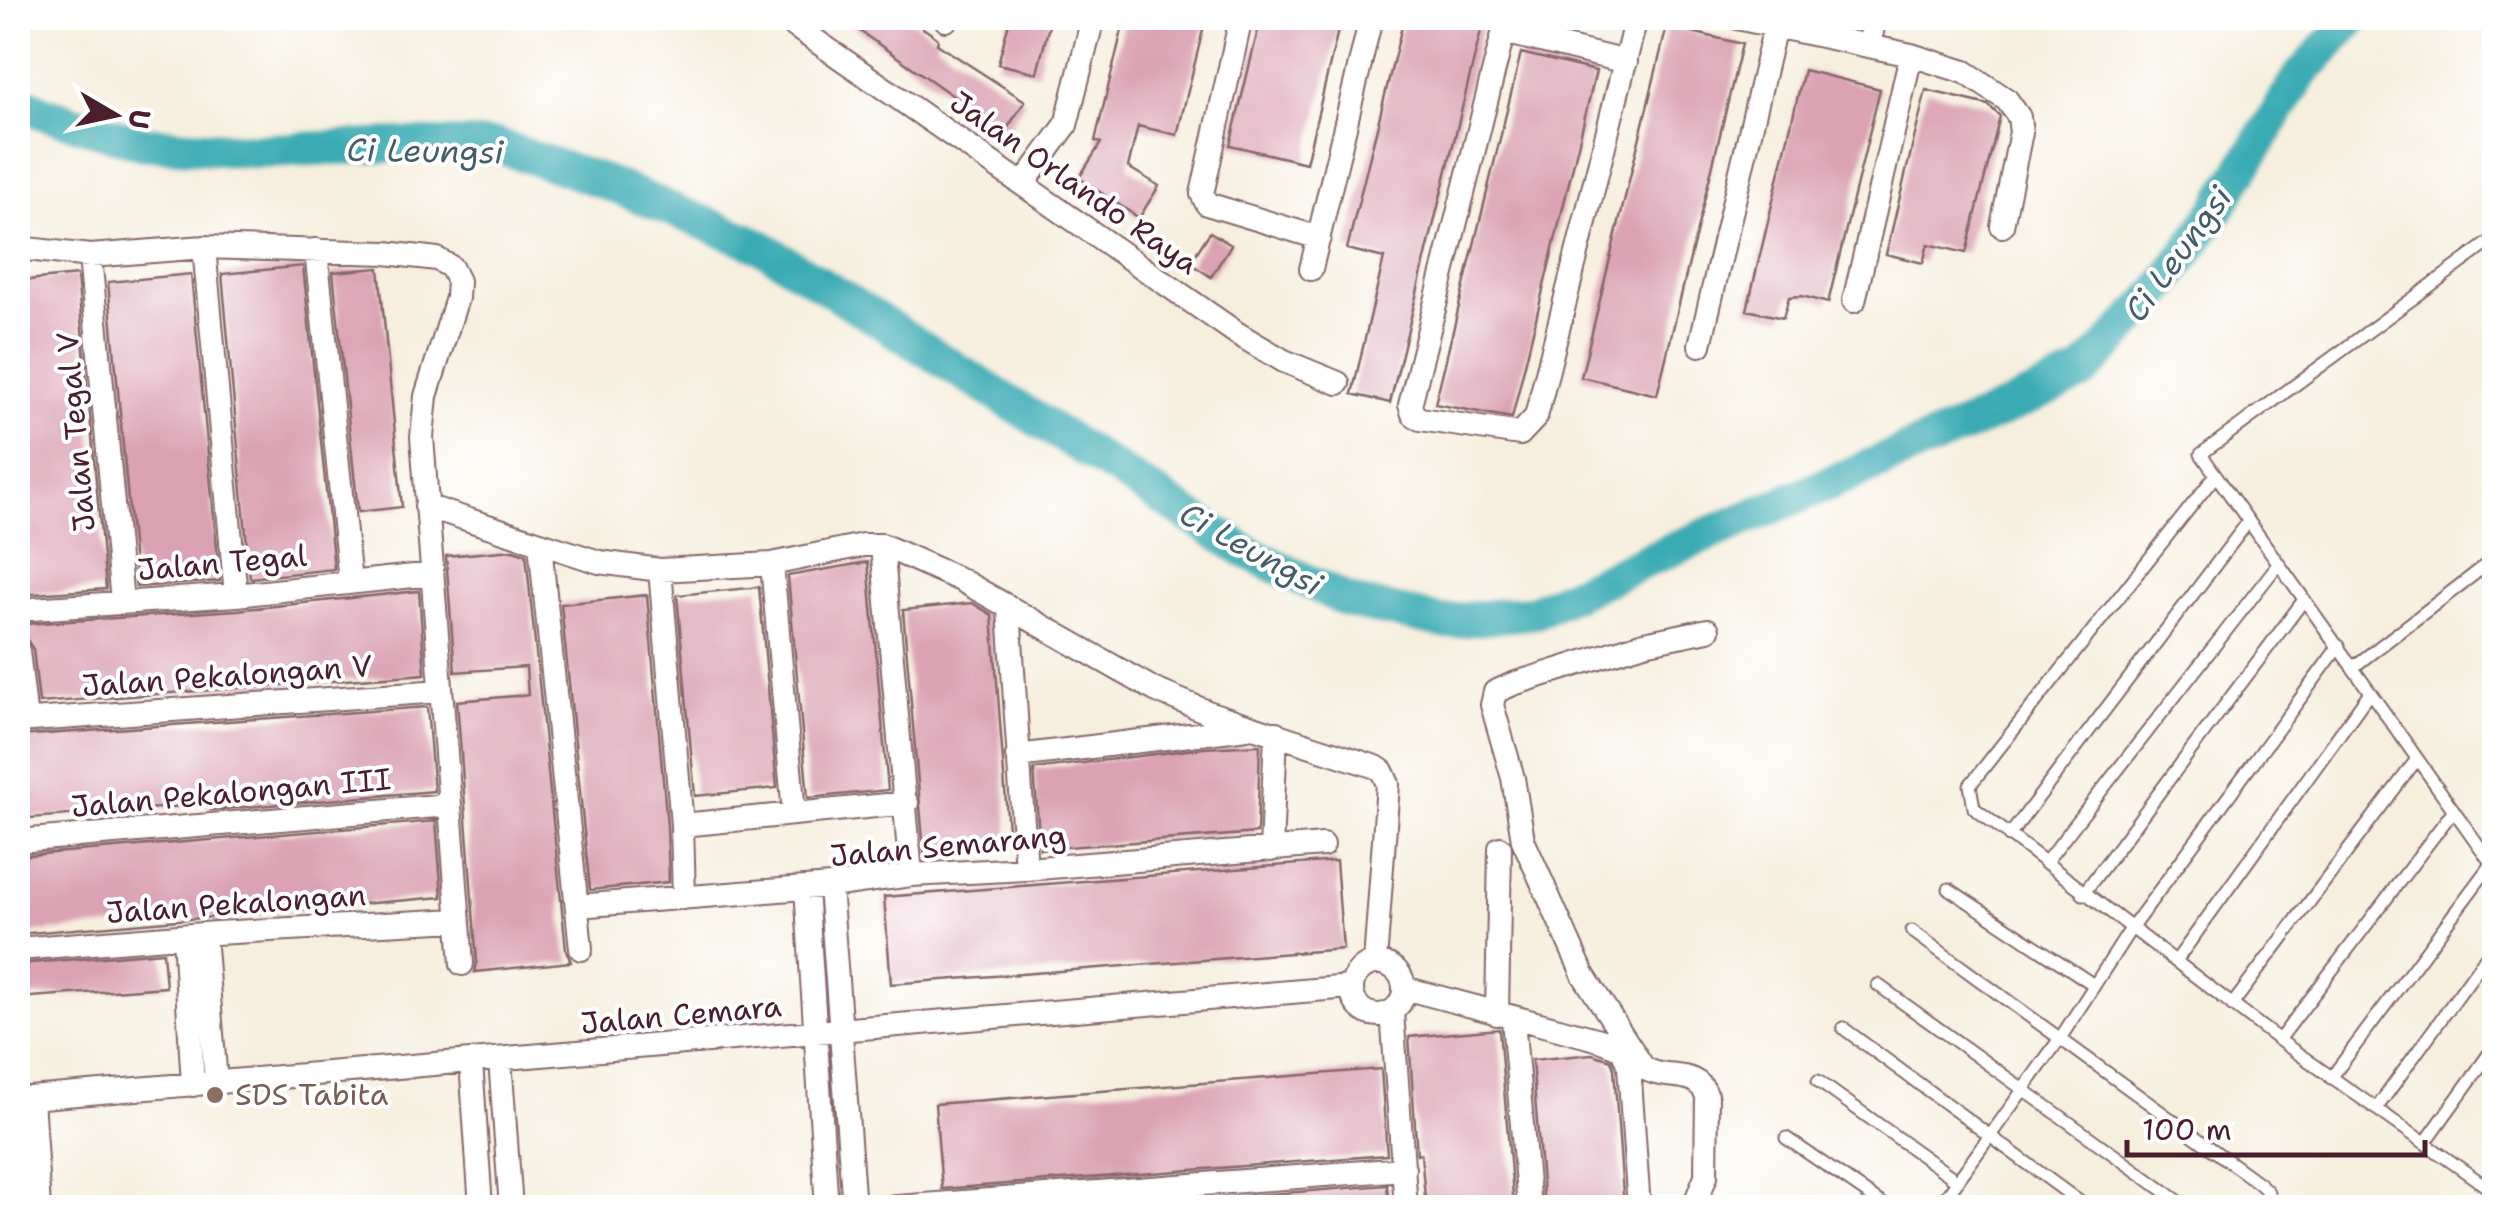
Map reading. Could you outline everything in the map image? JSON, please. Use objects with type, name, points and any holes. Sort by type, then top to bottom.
[{"type":"street","name":"Jalan Orlando Raya","points":[[784,18],[1238,334],[1284,361],[1338,383]]},
{"type":"street","points":[[1023,184],[1066,126],[1093,18]]},
{"type":"street","points":[[1241,18],[1202,194],[1204,200],[1319,238]]},
{"type":"street","points":[[1312,270],[1371,18]]},
{"type":"street","points":[[1626,62],[1506,25],[1410,406],[1420,419],[1520,434],[1536,418],[1626,62],[1636,18]]},
{"type":"street","points":[[1737,18],[1776,21],[1911,54],[1979,79],[2007,100],[2019,117],[2021,132],[2002,226]]},
{"type":"street","points":[[1868,46],[1875,18]]},
{"type":"street","points":[[1700,345],[1776,21]]},
{"type":"street","points":[[1854,301],[1911,54]]},
{"type":"street","points":[[204,247],[236,594]]},
{"type":"street","points":[[18,248],[90,256],[204,247],[316,250],[437,259],[450,267],[458,282],[457,298],[422,416],[462,964]]},
{"type":"street","points":[[316,250],[350,582]]},
{"type":"street","name":"Jalan Tegal V","points":[[90,256],[122,602]]},
{"type":"street","points":[[426,506],[600,562],[660,570],[772,564],[882,545],[960,580],[1155,690],[1210,713],[1376,767],[1386,778],[1375,963]]},
{"type":"street","points":[[540,544],[582,948]]},
{"type":"street","points":[[882,545],[912,875]]},
{"type":"street","points":[[772,564],[794,814]]},
{"type":"street","points":[[660,570],[682,824],[684,898]]},
{"type":"street","name":"Jalan Tegal","points":[[18,610],[432,574]]},
{"type":"street","points":[[1010,610],[1026,869]]},
{"type":"street","points":[[1693,1208],[1706,1176],[1707,1096],[1695,1079],[1659,1076],[1643,1068],[1584,976],[1523,840],[1513,778],[1492,705],[1495,692],[1513,684],[1644,642],[1708,630]]},
{"type":"street","points":[[18,650],[22,720]]},
{"type":"street","name":"Jalan Pekalongan V","points":[[22,720],[440,691]]},
{"type":"street","points":[[1017,756],[1266,730]]},
{"type":"street","points":[[1266,730],[1271,850]]},
{"type":"street","points":[[682,824],[907,803]]},
{"type":"street","name":"Jalan Pekalongan III","points":[[18,840],[449,805]]},
{"type":"street","name":"Jalan Semarang","points":[[578,906],[830,886],[912,875],[1323,846]]},
{"type":"street","points":[[1500,848],[1505,1016],[1529,1208]]},
{"type":"street","points":[[830,886],[854,1208]]},
{"type":"street","points":[[806,888],[827,1208]]},
{"type":"street","name":"Jalan Pekalongan","points":[[18,949],[458,920]]},
{"type":"street","points":[[194,935],[205,1084]]},
{"type":"street","points":[[1375,963],[1389,965],[1400,974],[1404,988],[1402,1001],[1392,1012],[1380,1016],[1366,1014],[1356,1004],[1350,987],[1362,968],[1375,963]]},
{"type":"street","name":"Jalan Cemara","points":[[25,1098],[1350,987]]},
{"type":"street","points":[[1404,988],[1622,1049],[1629,1066],[1639,1208]]},
{"type":"street","points":[[1392,1012],[1406,1208]]},
{"type":"street","points":[[500,1060],[511,1208]]},
{"type":"street","points":[[472,1062],[482,1208]]},
{"type":"street","points":[[25,1098],[39,1208]]},
{"type":"street","points":[[884,1208],[1404,1169]]},
{"type":"lane","points":[[2330,1078],[2494,863],[2214,476],[2201,452],[2494,238]]},
{"type":"lane","points":[[2214,476],[1970,785],[1974,808],[2330,1078],[2494,1192]]},
{"type":"lane","points":[[2009,836],[2248,522]]},
{"type":"lane","points":[[2352,668],[2494,559]]},
{"type":"lane","points":[[2046,863],[2278,563]]},
{"type":"lane","points":[[2084,894],[2304,601]]},
{"type":"lane","points":[[1938,1208],[2061,1037],[2130,930],[2339,646]]},
{"type":"lane","points":[[2176,961],[2370,692]]},
{"type":"lane","points":[[2232,1004],[2417,759]]},
{"type":"lane","points":[[2279,1040],[2453,811]]},
{"type":"lane","points":[[1949,890],[2094,985]]},
{"type":"lane","points":[[1912,931],[2260,1184],[2268,1192],[2266,1208]]},
{"type":"lane","points":[[2376,1108],[2494,946]]},
{"type":"lane","points":[[1878,986],[2188,1208]]},
{"type":"lane","points":[[1844,1028],[2088,1208]]},
{"type":"lane","points":[[2425,1144],[2494,1047]]},
{"type":"lane","points":[[1818,1081],[1956,1180]]},
{"type":"lane","points":[[1786,1138],[1888,1208]]},
{"type":"green space","points":[[1517,18],[1614,18],[1604,32],[1594,37]]},
{"type":"building","points":[[841,18],[907,18],[938,39],[937,44],[1025,101],[1005,132]]},
{"type":"building","points":[[1010,18],[1051,18],[1037,73],[998,64]]},
{"type":"building","points":[[1125,18],[1206,18],[1177,135],[1138,126],[1128,167],[1159,186],[1139,218],[1079,178],[1101,143],[1095,141]]},
{"type":"building","points":[[1261,18],[1341,18],[1306,163],[1230,145]]},
{"type":"building","points":[[1404,18],[1484,18],[1390,403],[1352,394],[1384,258],[1347,249]]},
{"type":"building","points":[[1667,26],[1742,44],[1657,395],[1581,377]]},
{"type":"building","points":[[1521,53],[1596,71],[1512,418],[1435,404]]},
{"type":"building","points":[[1804,70],[1880,89],[1828,303],[1789,297],[1783,318],[1747,310]]},
{"type":"building","points":[[1926,90],[1988,105],[2000,116],[1966,253],[1928,244],[1923,263],[1886,254]]},
{"type":"building","points":[[1210,232],[1231,245],[1211,277],[1190,263]]},
{"type":"building","points":[[303,266],[334,569],[250,578],[222,274]]},
{"type":"building","points":[[379,268],[402,507],[358,512],[333,272]]},
{"type":"building","points":[[191,274],[220,581],[136,587],[108,282]]},
{"type":"building","points":[[77,275],[106,589],[19,595],[18,281]]},
{"type":"building","points":[[513,550],[526,554],[566,950],[571,962],[475,972],[457,701],[528,695],[526,667],[455,672],[446,556]]},
{"type":"building","points":[[868,562],[888,790],[808,798],[788,576]]},
{"type":"building","points":[[759,587],[777,788],[695,796],[677,595]]},
{"type":"building","points":[[419,591],[425,674],[39,703],[26,624],[237,610]]},
{"type":"building","points":[[647,595],[669,882],[590,890],[561,604]]},
{"type":"building","points":[[972,603],[992,615],[1009,843],[924,852],[903,610]]},
{"type":"building","points":[[427,707],[434,791],[211,810],[210,804],[18,819],[18,736]]},
{"type":"building","points":[[1260,745],[1257,833],[1040,849],[1034,769]]},
{"type":"building","points":[[436,821],[442,897],[18,934],[18,856]]},
{"type":"building","points":[[1336,861],[1343,949],[891,984],[884,897]]},
{"type":"building","points":[[163,952],[166,987],[18,998],[18,964]]},
{"type":"building","points":[[1499,1029],[1514,1208],[1426,1208],[1421,1154],[1417,1154],[1409,1037]]},
{"type":"building","points":[[1592,1054],[1611,1060],[1614,1069],[1624,1208],[1544,1208],[1532,1060]]},
{"type":"building","points":[[1381,1069],[1387,1155],[942,1189],[935,1104]]},
{"type":"building","points":[[1387,1185],[1389,1208],[1091,1208]]},
{"type":"waterway","name":"Ci Leungsi","points":[[18,100],[44,113],[141,143],[256,151],[498,146],[604,182],[759,245],[1247,552],[1350,602],[1444,622],[1533,612],[2083,373],[2159,292],[2221,204],[2300,76],[2353,18]]},
{"type":"place","name":"SDS Tabita","points":[[215,1095]]}]
